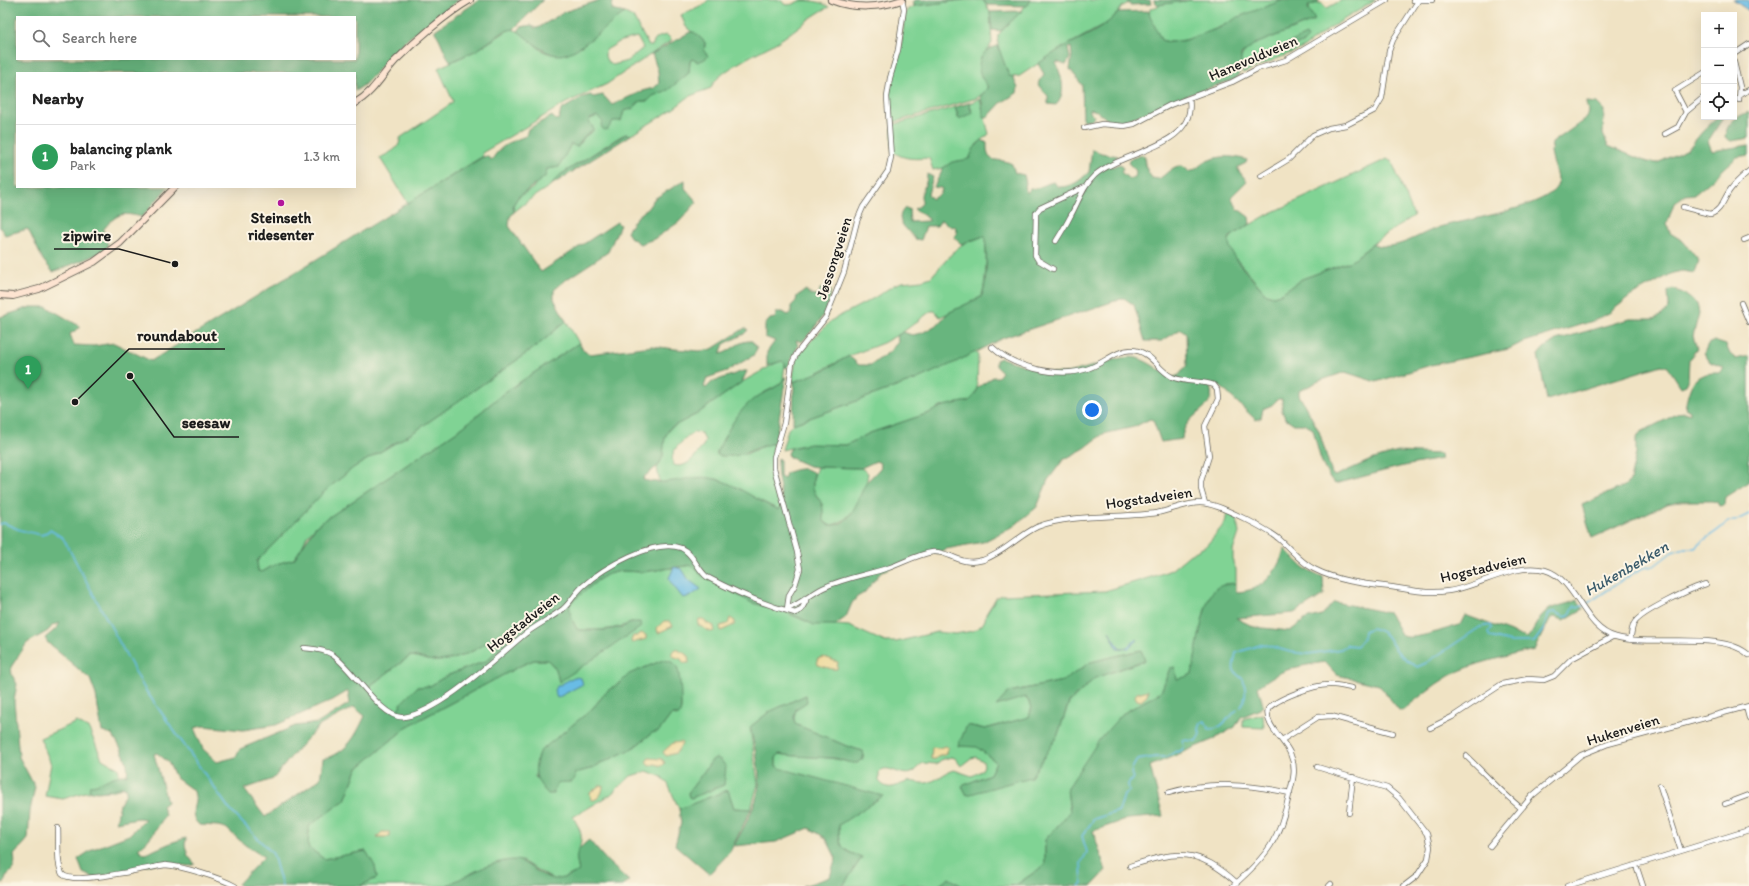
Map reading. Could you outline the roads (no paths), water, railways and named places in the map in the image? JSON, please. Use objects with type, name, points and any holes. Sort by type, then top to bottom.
[{"type":"street","points":[[356,102],[368,93],[408,48],[470,0]]},
{"type":"street","points":[[831,0],[857,6],[886,4],[902,0]]},
{"type":"street","name":"Jøssongveien","points":[[787,609],[789,595],[795,585],[800,568],[774,468],[774,457],[784,423],[790,369],[797,353],[826,317],[844,272],[857,221],[863,207],[888,171],[890,157],[887,97],[890,78],[898,50],[904,9],[902,0]]},
{"type":"street","name":"Hanevoldveien","points":[[1084,128],[1102,124],[1124,126],[1134,124],[1189,98],[1232,82],[1257,69],[1286,60],[1387,0]]},
{"type":"street","points":[[1261,176],[1289,159],[1313,135],[1329,128],[1346,125],[1375,110],[1382,98],[1389,51],[1393,40],[1416,0],[1432,0]]},
{"type":"street","points":[[1737,52],[1749,44]]},
{"type":"street","points":[[1686,112],[1675,91],[1701,75]]},
{"type":"street","points":[[1737,80],[1741,94],[1740,100]]},
{"type":"street","points":[[1741,94],[1749,90]]},
{"type":"street","points":[[1056,241],[1085,187],[1095,175],[1107,166],[1140,154],[1181,130],[1190,115],[1189,98]]},
{"type":"street","points":[[1665,134],[1678,127],[1686,112],[1701,100]]},
{"type":"street","points":[[1683,208],[1713,214],[1720,208],[1730,190],[1749,171]]},
{"type":"street","points":[[1052,269],[1038,260],[1035,255],[1036,213],[1040,208],[1085,187]]},
{"type":"street","points":[[0,296],[13,296],[39,289],[94,262],[120,243],[174,188]]},
{"type":"street","points":[[1740,303],[1749,322]]},
{"type":"street","points":[[992,348],[1006,357],[1026,366],[1064,373],[1088,369],[1121,352],[1137,351],[1148,354],[1161,370],[1173,378],[1214,384],[1217,389],[1218,399],[1204,426],[1209,456],[1201,481],[1201,489],[1205,503]]},
{"type":"street","name":"Hogstadveien","points":[[787,609],[832,584],[884,569],[932,552],[939,552],[957,560],[970,562],[981,561],[1008,548],[1028,532],[1039,526],[1053,523],[1156,513],[1205,503],[1219,507],[1273,534],[1304,563],[1315,570],[1336,577],[1393,588],[1421,591],[1446,591],[1466,587],[1493,577],[1525,569],[1538,569],[1557,576],[1595,623],[1612,637]]},
{"type":"street","name":"Hogstadveien","points":[[304,648],[324,651],[335,656],[371,696],[394,715],[402,718],[420,712],[446,698],[502,655],[526,634],[562,609],[581,588],[603,571],[632,556],[657,548],[675,546],[683,549],[690,555],[700,571],[706,577],[772,607],[787,609],[795,613],[801,610],[806,601],[805,598]]},
{"type":"street","points":[[1630,640],[1635,621],[1640,617],[1693,587],[1706,584]]},
{"type":"street","points":[[1430,728],[1452,717],[1502,684],[1528,679],[1548,679],[1559,672],[1571,659],[1612,637],[1630,640],[1724,643],[1740,648],[1749,655]]},
{"type":"street","points":[[1130,866],[1160,857],[1193,855],[1217,866],[1235,884],[1258,863],[1272,846],[1282,824],[1294,775],[1294,765],[1289,752],[1268,719],[1266,713],[1270,705],[1315,687],[1328,685],[1352,688]]},
{"type":"street","points":[[1748,707],[1749,718]]},
{"type":"street","name":"Hukenveien","points":[[1490,846],[1521,808],[1566,766],[1592,750],[1608,744],[1748,707]]},
{"type":"street","points":[[1282,740],[1312,720],[1325,716],[1393,733]]},
{"type":"street","points":[[1466,756],[1521,808]]},
{"type":"street","points":[[1317,767],[1378,785],[1394,793],[1407,808],[1428,838],[1429,852],[1422,870],[1404,886]]},
{"type":"street","points":[[1350,813],[1353,778]]},
{"type":"street","points":[[1168,793],[1188,787],[1219,784],[1262,788],[1290,793]]},
{"type":"street","points":[[1660,786],[1681,850]]},
{"type":"street","points":[[1725,804],[1749,794]]},
{"type":"street","points":[[58,828],[60,867],[65,877],[71,881],[88,883],[165,865],[203,874],[234,886]]},
{"type":"street","points":[[1569,886],[1749,830]]},
{"type":"street","points":[[1636,865],[1643,886]]},
{"type":"water","points":[[1733,0],[1749,0],[1749,11]]},
{"type":"water","points":[[674,567],[682,569],[689,580],[701,589],[691,596],[683,598],[671,583],[669,578]]},
{"type":"water","points":[[1109,631],[1119,647],[1122,648],[1131,645],[1136,639],[1138,640],[1128,649],[1117,648]]},
{"type":"water","points":[[574,677],[581,678],[583,684],[557,698],[554,690],[556,687]]},
{"type":"waterway","name":"Hukenbekken","points":[[1241,707],[1245,697],[1245,690],[1243,679],[1234,671],[1236,653],[1263,644],[1290,652],[1308,654],[1341,649],[1347,645],[1357,646],[1363,639],[1364,631],[1372,628],[1385,634],[1399,653],[1417,667],[1426,663],[1480,627],[1491,625],[1492,628],[1488,632],[1490,637],[1511,642],[1534,642],[1543,630],[1549,613],[1554,612],[1566,617],[1570,614],[1574,606],[1579,607],[1585,605],[1632,574],[1643,568],[1654,566],[1672,552],[1685,548],[1695,548],[1728,521],[1735,521],[1749,514]]},
{"type":"waterway","points":[[0,524],[4,523],[20,530],[42,535],[50,530],[63,538],[144,688],[230,810],[273,854],[282,886]]},
{"type":"waterway","name":"Hukenbekken","points":[[1079,886],[1082,883],[1081,863],[1087,852],[1082,836],[1094,819],[1119,811],[1124,795],[1129,791],[1128,784],[1133,778],[1131,771],[1137,760],[1167,757],[1176,751],[1178,752],[1182,750],[1184,746],[1182,740],[1196,741],[1200,734],[1199,729],[1201,723],[1205,721],[1209,729],[1214,729],[1221,725],[1237,710]]},
{"type":"place","name":"Steinseth ridesenter","points":[[281,203]]},
{"type":"place","name":"zipwire","points":[[175,264]]},
{"type":"place","name":"seesaw","points":[[130,376]]},
{"type":"place","name":"balancing plank","points":[[28,389]]},
{"type":"place","name":"roundabout","points":[[75,402]]}]
